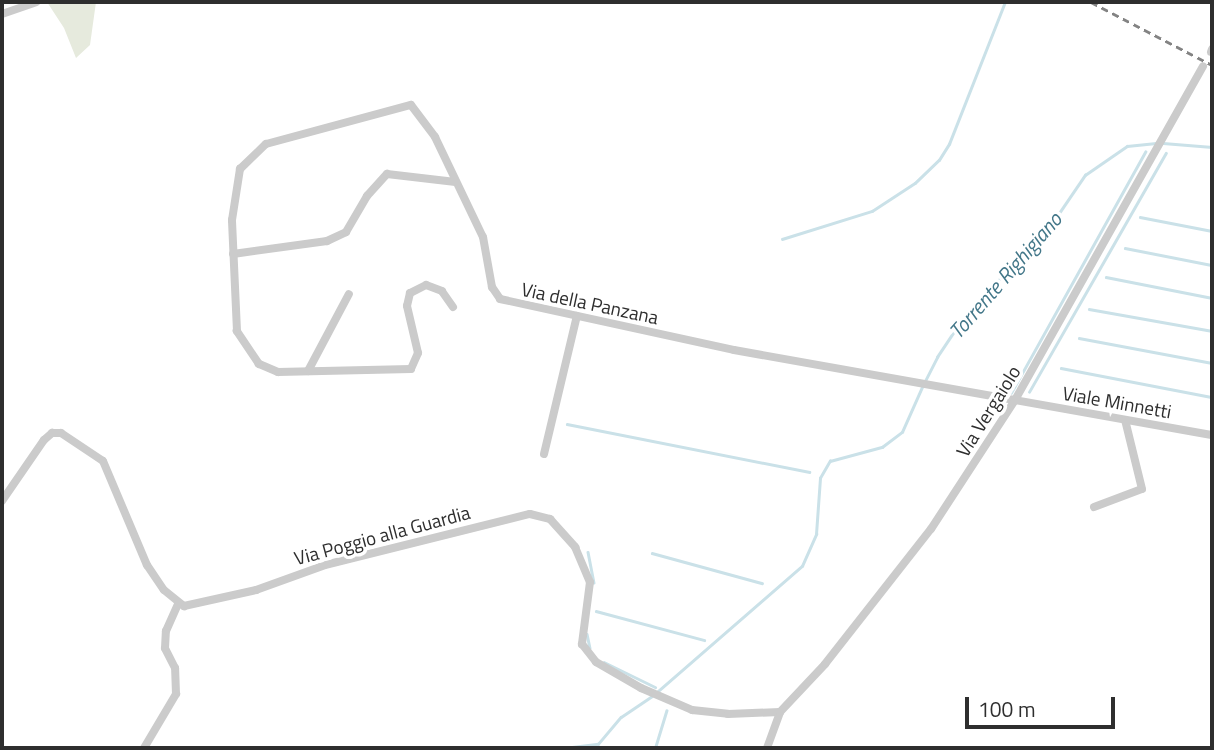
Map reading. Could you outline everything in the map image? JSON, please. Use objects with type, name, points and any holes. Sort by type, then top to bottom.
[{"type":"street","points":[[2,14],[36,2]]},
{"type":"street","name":"Via Vergaiolo","points":[[767,748],[779,712],[825,664],[931,529],[1015,400],[1203,66]]},
{"type":"street","name":"Via della Panzana","points":[[453,307],[442,291],[426,285],[410,293],[407,306],[418,353],[411,369],[278,372],[259,365],[237,331],[232,220],[240,169],[266,144],[411,105],[435,137],[483,237],[492,287],[500,299],[734,350],[1015,400]]},
{"type":"street","points":[[233,254],[327,241],[346,232],[367,196],[387,174],[456,182]]},
{"type":"street","points":[[308,371],[349,294]]},
{"type":"street","points":[[544,454],[577,316]]},
{"type":"street","name":"Viale Minnetti","points":[[1015,400],[1212,435]]},
{"type":"street","points":[[1094,507],[1142,489],[1125,420]]},
{"type":"street","points":[[2,500],[44,439],[52,433],[61,433],[103,461],[147,565],[178,604],[166,631],[165,648],[175,668],[176,694],[144,748]]},
{"type":"street","name":"Via Poggio alla Guardia","points":[[178,604],[203,603],[256,590],[325,565],[530,514],[550,519],[575,547],[590,582],[582,644],[596,662],[641,688],[692,710],[728,714],[779,712]]},
{"type":"shaded area","points":[[47,2],[96,2],[90,45],[76,58],[64,28]]},
{"type":"waterway","points":[[782,239],[872,211],[915,183],[939,160],[949,144],[1005,2]]},
{"type":"waterway","name":"Torrente Righigiano","points":[[925,381],[937,357],[963,318],[1053,222],[1085,175],[1127,146],[1156,143]]},
{"type":"waterway","name":"Torrente Righigiano","points":[[1163,143],[1212,147]]},
{"type":"waterway","points":[[1011,393],[1145,152]]},
{"type":"waterway","points":[[1029,392],[1166,153]]},
{"type":"waterway","points":[[1140,217],[1212,231]]},
{"type":"waterway","points":[[1125,248],[1212,265]]},
{"type":"waterway","points":[[1106,277],[1212,298]]},
{"type":"waterway","points":[[1089,309],[1212,331]]},
{"type":"waterway","points":[[1079,338],[1212,363]]},
{"type":"waterway","points":[[1061,368],[1212,397]]},
{"type":"waterway","name":"Torrente Righigiano","points":[[657,692],[802,566],[816,534],[820,478],[830,461],[882,447],[902,432],[922,387]]},
{"type":"waterway","points":[[567,424],[809,472]]},
{"type":"waterway","points":[[588,552],[594,582]]},
{"type":"waterway","points":[[652,553],[762,583]]},
{"type":"waterway","points":[[596,611],[704,640]]},
{"type":"waterway","points":[[587,634],[590,648]]},
{"type":"waterway","points":[[604,662],[655,687]]},
{"type":"waterway","name":"Torrente Righigiano","points":[[564,748],[598,744],[621,717],[652,696]]},
{"type":"waterway","points":[[655,748],[666,711]]},
{"type":"railway","points":[[1091,2],[1212,65]]}]
